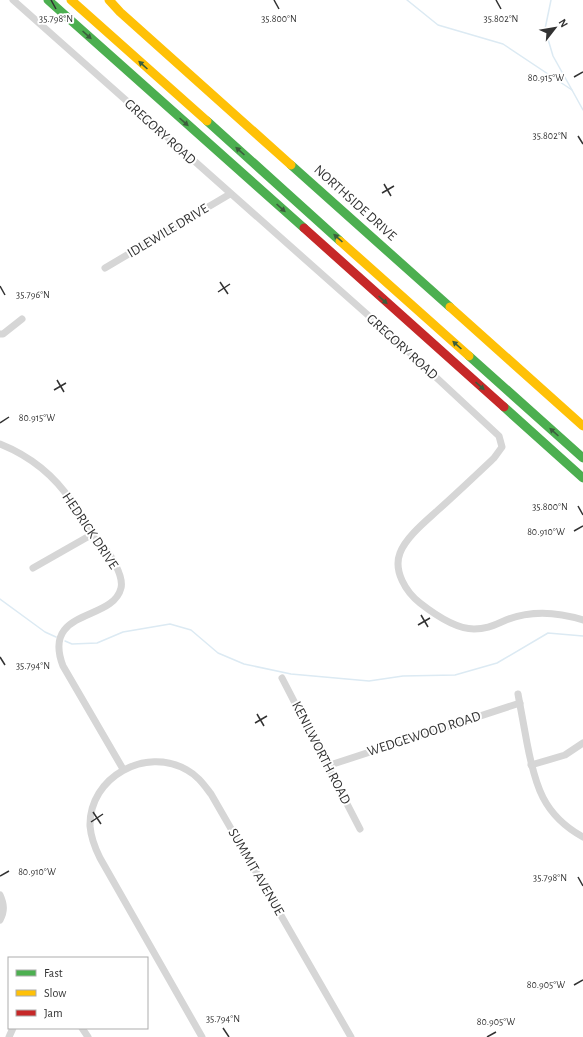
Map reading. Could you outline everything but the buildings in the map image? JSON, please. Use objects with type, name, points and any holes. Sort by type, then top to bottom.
[{"type":"main road","points":[[48,0],[583,478]]},
{"type":"main road","points":[[71,0],[583,458]]},
{"type":"main road","name":"NORTHSIDE DRIVE","points":[[108,0],[126,18],[583,426]]},
{"type":"street","name":"GREGORY ROAD","points":[[12,0],[396,340],[499,436],[502,447],[494,458],[422,524],[405,543],[400,552],[398,564],[399,575],[418,601],[434,614],[472,630],[490,628],[506,620],[526,615],[546,613],[566,615],[583,620]]},
{"type":"street","name":"IDLEWILE DRIVE","points":[[105,268],[230,194]]},
{"type":"street","points":[[1,336],[22,319]]},
{"type":"street","name":"HEDRICK DRIVE","points":[[0,444],[13,449],[48,473],[73,503],[91,535],[112,557],[118,571],[122,586],[118,596],[111,603],[77,619],[68,626],[62,634],[60,640],[59,656],[63,666],[124,769]]},
{"type":"street","points":[[33,568],[91,535]]},
{"type":"street","name":"KENILWORTH ROAD","points":[[282,678],[360,829]]},
{"type":"street","points":[[518,694],[536,785],[545,803],[558,818],[573,832],[583,837]]},
{"type":"street","name":"WEDGEWOOD ROAD","points":[[327,766],[520,703]]},
{"type":"street","points":[[531,765],[551,761],[566,755],[583,743]]},
{"type":"street","name":"SUMMIT AVENUE","points":[[202,1037],[100,858],[93,843],[90,826],[92,809],[99,793],[110,779],[124,769],[139,763],[156,761],[172,764],[188,770],[201,780],[215,801],[351,1037]]},
{"type":"street","points":[[0,895],[4,903],[4,912],[0,920]]},
{"type":"waterway","points":[[407,0],[438,25],[503,44],[572,90],[583,110]]},
{"type":"waterway","points":[[551,0],[545,29],[553,56],[572,90]]},
{"type":"waterway","points":[[0,599],[45,632],[56,637]]},
{"type":"waterway","points":[[65,641],[72,644],[97,643],[123,632],[170,624],[191,630],[218,653],[244,664],[291,674],[369,681],[403,676],[455,675],[497,663],[548,633],[583,636]]},
{"type":"traffic: fast","points":[[48,0],[304,228]]},
{"type":"traffic: fast","points":[[207,121],[340,241]]},
{"type":"traffic: fast","points":[[291,165],[450,307]]},
{"type":"traffic: fast","points":[[469,356],[583,458]]},
{"type":"traffic: fast","points":[[504,407],[583,478]]},
{"type":"traffic: slow","points":[[71,0],[207,121]]},
{"type":"traffic: slow","points":[[109,0],[120,12],[291,165]]},
{"type":"traffic: slow","points":[[340,241],[469,356]]},
{"type":"traffic: slow","points":[[450,307],[583,426]]},
{"type":"traffic: jam","points":[[304,228],[504,407]]}]
